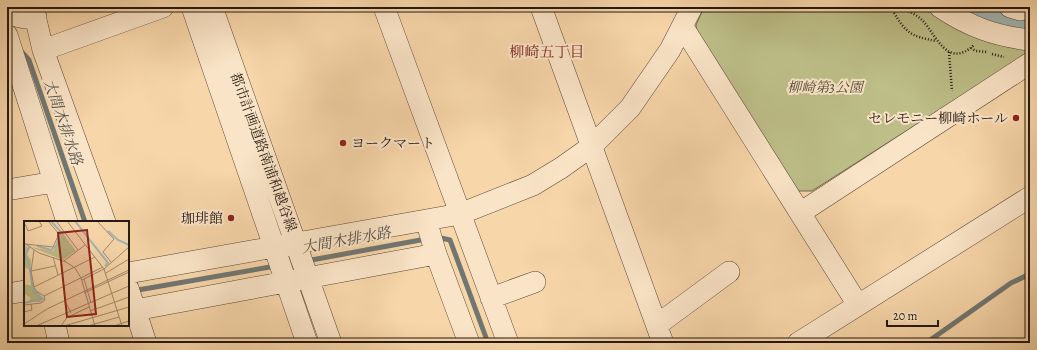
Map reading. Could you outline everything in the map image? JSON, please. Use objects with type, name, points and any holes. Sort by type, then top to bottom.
[{"type":"street","points":[[44,50],[163,7]]},
{"type":"street","name":"都市計画道路南浦和越谷線","points":[[192,7],[307,343]]},
{"type":"street","name":"都市計画道路南浦和越谷線","points":[[212,7],[331,343]]},
{"type":"street","points":[[384,7],[508,343]]},
{"type":"street","points":[[541,7],[660,334],[729,272]]},
{"type":"street","points":[[146,343],[132,300],[281,264],[302,261],[426,220],[460,214],[533,185],[592,146],[630,108],[655,73],[683,27],[692,7]]},
{"type":"street","points":[[940,7],[985,32],[1010,38],[1030,40]]},
{"type":"street","points":[[1010,7],[1020,10],[1030,8]]},
{"type":"street","points":[[7,14],[25,18],[34,12],[44,50],[105,221]]},
{"type":"street","points":[[683,27],[858,305]]},
{"type":"street","points":[[7,35],[67,221]]},
{"type":"street","points":[[800,213],[1025,67]]},
{"type":"street","points":[[7,190],[54,182]]},
{"type":"street","points":[[798,343],[1030,198]]},
{"type":"street","points":[[426,220],[436,254],[469,343]]},
{"type":"street","points":[[129,273],[281,264],[302,261],[436,254]]},
{"type":"street","points":[[491,298],[535,282]]},
{"type":"street","points":[[7,294],[24,291]]},
{"type":"street","points":[[55,326],[59,343]]},
{"type":"path","points":[[893,7],[892,11],[908,33],[936,42]]},
{"type":"path","points":[[897,7],[922,20],[936,42],[949,52],[960,53],[971,48],[985,32]]},
{"type":"path","points":[[971,48],[976,51],[988,52],[1006,57],[1025,67]]},
{"type":"path","points":[[949,52],[952,89],[950,116]]},
{"type":"green space","name":"柳崎第3公園","points":[[704,7],[933,7],[1030,44],[1030,52],[812,191],[796,191],[697,36],[696,25]]},
{"type":"waterway","points":[[961,7],[994,22],[1010,26],[1030,27]]},
{"type":"waterway","name":"大間木排水路","points":[[20,50],[29,60],[85,221]]},
{"type":"waterway","name":"大間木排水路","points":[[436,237],[450,240],[488,343]]},
{"type":"waterway","name":"大間木排水路","points":[[306,261],[426,239]]},
{"type":"waterway","name":"大間木排水路","points":[[138,290],[276,266]]},
{"type":"waterway","name":"大間木排水路","points":[[926,343],[1011,283],[1030,274]]},
{"type":"place","name":"セレモニー柳崎ホール","points":[[1016,118]]},
{"type":"place","name":"ヨークマート","points":[[343,143]]},
{"type":"place","name":"珈琲館","points":[[231,218]]},
{"type":"district","name":"柳崎五丁目","points":[[547,52]]}]
